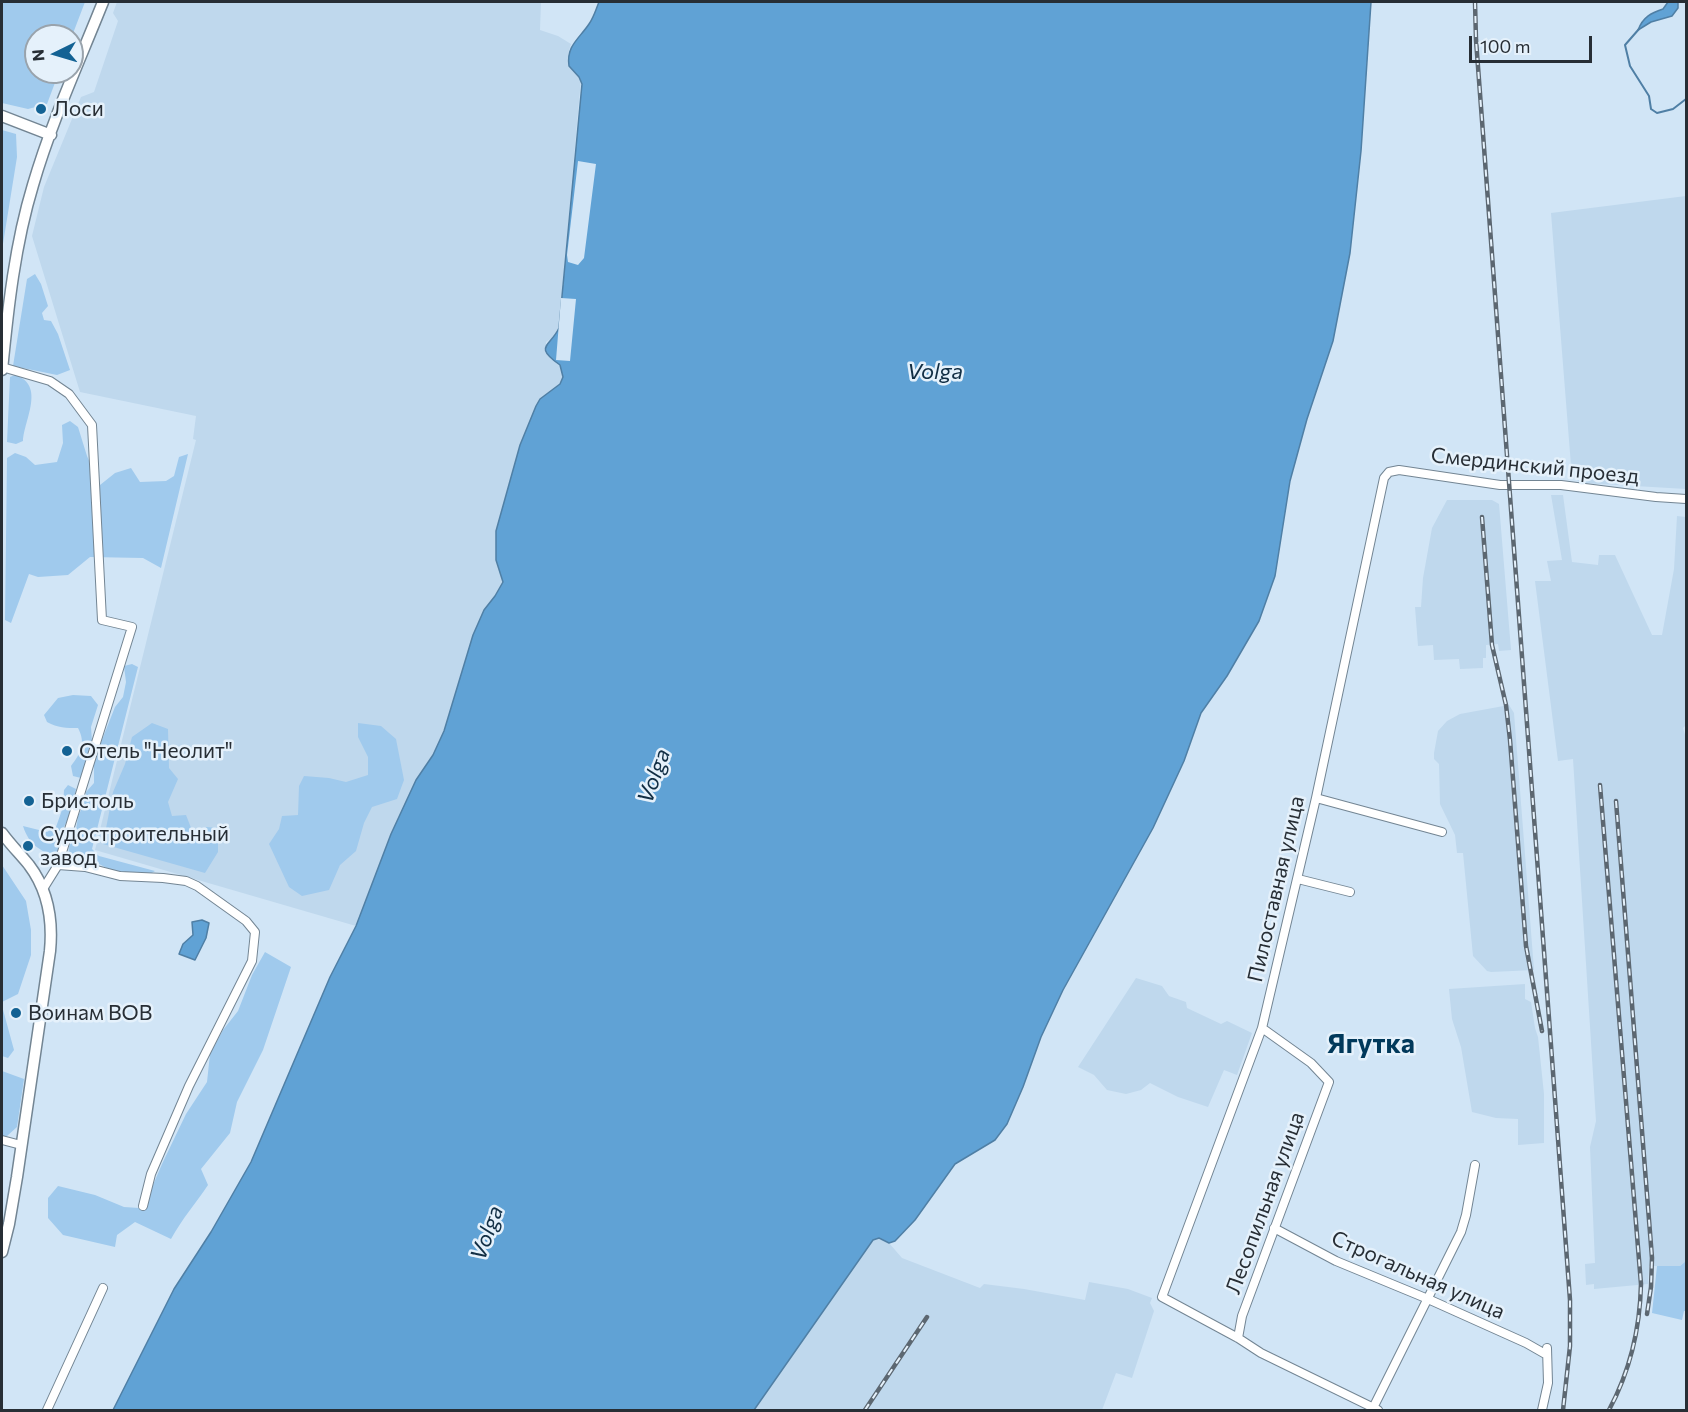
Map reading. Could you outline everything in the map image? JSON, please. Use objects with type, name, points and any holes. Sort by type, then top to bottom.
[{"type":"main road","points":[[2,368],[24,220],[33,184],[103,2]]},
{"type":"main road","points":[[2,116],[51,135]]},
{"type":"main road","points":[[2,833],[30,866],[43,889],[51,926],[50,951],[13,1202],[2,1252]]},
{"type":"street","points":[[2,368],[50,381],[69,394],[92,425],[102,620],[132,627],[58,865],[43,889]]},
{"type":"street","name":"Смердинский проезд","points":[[1384,478],[1389,472],[1399,470],[1500,485],[1561,485],[1686,499]]},
{"type":"street","name":"Пилоставная улица","points":[[1238,1338],[1162,1297],[1262,1028],[1316,798],[1384,478]]},
{"type":"street","points":[[1316,798],[1442,832]]},
{"type":"street","points":[[58,865],[85,867],[120,876],[176,879],[197,886],[246,921],[255,932],[252,962],[189,1086],[151,1174],[143,1206]]},
{"type":"street","points":[[1298,879],[1350,892]]},
{"type":"street","name":"Лесопильная улица","points":[[1238,1338],[1242,1317],[1329,1082],[1311,1063],[1262,1028]]},
{"type":"street","points":[[2,1140],[21,1145]]},
{"type":"street","points":[[1238,1338],[1261,1353],[1374,1410],[1461,1232],[1475,1165]]},
{"type":"street","name":"Строгальная улица","points":[[1275,1228],[1336,1261],[1547,1351],[1548,1383],[1542,1410]]},
{"type":"street","points":[[47,1410],[103,1288]]},
{"type":"shaded area","points":[[2,2],[85,2],[77,24],[24,24],[24,84],[54,84],[47,104],[28,109],[2,103]]},
{"type":"shaded area","points":[[117,2],[541,2],[540,30],[558,36],[571,44],[568,54],[569,66],[581,79],[559,328],[555,336],[546,342],[546,351],[560,365],[564,377],[560,384],[536,406],[520,445],[496,531],[496,560],[503,582],[484,610],[473,635],[444,731],[433,755],[416,780],[391,834],[356,926],[95,850],[196,440],[193,439],[196,416],[80,392],[32,236],[44,187],[81,97],[94,92],[118,21],[113,13]]},
{"type":"shaded area","points":[[2,130],[16,134],[17,157],[2,250]]},
{"type":"shaded area","points":[[1686,196],[1686,489],[1584,483],[1572,478],[1551,213]]},
{"type":"shaded area","points":[[35,274],[48,306],[42,313],[44,320],[51,321],[58,334],[70,370],[57,375],[13,366],[27,279]]},
{"type":"shaded area","points":[[15,375],[24,380],[31,395],[23,441],[16,444],[7,442],[10,377]]},
{"type":"shaded area","points":[[70,421],[78,427],[87,456],[100,485],[115,473],[131,468],[140,482],[166,481],[174,476],[179,457],[188,454],[161,568],[143,558],[90,557],[68,575],[38,577],[29,574],[11,623],[5,620],[7,458],[15,453],[26,457],[35,465],[57,462],[63,443],[62,425]]},
{"type":"shaded area","points":[[1551,495],[1563,495],[1572,562],[1598,565],[1599,555],[1615,555],[1652,635],[1662,635],[1674,569],[1677,516],[1686,517],[1686,725],[1683,728],[1686,738],[1686,1261],[1680,1266],[1649,1266],[1648,1284],[1594,1289],[1594,1284],[1586,1285],[1585,1264],[1595,1263],[1590,1147],[1596,1121],[1573,759],[1558,761],[1535,581],[1551,581],[1547,561],[1562,560]]},
{"type":"shaded area","points":[[1447,500],[1492,500],[1499,504],[1511,650],[1499,651],[1498,644],[1486,645],[1483,668],[1460,669],[1459,659],[1434,660],[1433,645],[1418,646],[1415,607],[1421,607],[1423,578],[1432,528]]},
{"type":"shaded area","points":[[132,664],[138,667],[92,849],[99,856],[155,871],[150,874],[116,873],[86,857],[68,859],[69,846],[75,838],[78,816],[84,804],[86,792],[94,783],[94,764],[98,750],[115,707],[123,697],[126,682],[124,666]]},
{"type":"shaded area","points":[[73,695],[91,696],[98,705],[91,727],[92,741],[81,778],[73,776],[71,766],[82,743],[78,728],[66,728],[47,722],[44,715],[58,698]]},
{"type":"shaded area","points":[[1509,705],[1514,713],[1534,970],[1491,972],[1487,971],[1473,956],[1463,853],[1457,853],[1455,835],[1440,804],[1439,764],[1434,759],[1434,753],[1438,731],[1447,721],[1460,714]]},
{"type":"shaded area","points":[[152,723],[168,729],[169,768],[178,779],[168,802],[172,816],[186,815],[195,838],[204,836],[206,827],[218,828],[218,852],[205,873],[103,844],[113,792],[125,764],[132,737]]},
{"type":"shaded area","points":[[358,723],[381,726],[396,739],[404,780],[397,799],[372,807],[364,823],[356,851],[340,865],[329,890],[302,896],[289,887],[269,844],[279,829],[282,816],[298,815],[299,786],[304,776],[346,782],[368,775],[368,757],[358,737]]},
{"type":"shaded area","points":[[68,785],[76,789],[73,809],[63,829],[56,858],[32,842],[23,826],[47,832],[56,827],[63,807],[64,790]]},
{"type":"shaded area","points":[[2,865],[26,901],[31,930],[31,955],[18,994],[2,1002]]},
{"type":"shaded area","points":[[265,952],[291,967],[263,1050],[237,1102],[230,1133],[201,1169],[208,1185],[171,1239],[135,1222],[117,1235],[115,1247],[63,1235],[48,1218],[48,1198],[58,1186],[95,1195],[124,1207],[139,1208],[147,1199],[186,1114],[207,1082],[210,1054],[223,1030],[238,1011],[252,975]]},
{"type":"shaded area","points":[[1136,978],[1162,986],[1169,996],[1186,1002],[1187,1008],[1221,1024],[1227,1021],[1252,1033],[1237,1075],[1224,1070],[1208,1107],[1178,1097],[1150,1083],[1141,1090],[1126,1094],[1107,1090],[1094,1075],[1078,1067]]},
{"type":"shaded area","points":[[1525,984],[1525,999],[1531,1002],[1538,1037],[1544,1094],[1544,1143],[1518,1145],[1518,1119],[1496,1118],[1472,1112],[1461,1047],[1452,1019],[1449,989]]},
{"type":"shaded area","points":[[2,1006],[14,1050],[8,1058],[2,1056]]},
{"type":"shaded area","points":[[2,1071],[24,1079],[17,1127],[7,1136],[2,1136]]},
{"type":"shaded area","points":[[876,1238],[889,1243],[902,1258],[980,1288],[984,1284],[1085,1300],[1089,1282],[1128,1289],[1152,1298],[1150,1303],[1154,1311],[1132,1378],[1116,1373],[1102,1410],[754,1410]]},
{"type":"shaded area","points":[[1686,1261],[1686,1311],[1684,1311],[1682,1320],[1652,1313],[1657,1266],[1680,1266]]},
{"type":"water","name":"Volga","points":[[599,2],[1371,2],[1361,151],[1350,253],[1333,341],[1307,419],[1290,481],[1275,576],[1259,621],[1227,676],[1201,713],[1184,761],[1153,828],[1063,990],[1041,1037],[1007,1124],[995,1140],[955,1164],[915,1220],[895,1241],[889,1243],[879,1238],[873,1240],[754,1410],[113,1410],[174,1289],[211,1232],[251,1162],[330,977],[356,926],[391,834],[416,780],[433,755],[444,731],[473,635],[484,610],[503,582],[496,560],[496,531],[520,445],[540,399],[560,384],[563,377],[560,365],[545,350],[559,328],[582,84],[569,66],[569,53],[591,21]]},
{"type":"water","points":[[1668,2],[1678,2],[1678,8],[1672,16],[1651,22],[1638,30],[1645,19],[1663,9]]},
{"type":"water","points":[[202,920],[209,923],[206,938],[195,960],[179,954],[183,944],[193,935],[192,922]]},
{"type":"pier","points":[[578,161],[596,164],[584,258],[578,265],[568,262],[567,255]]},
{"type":"pier","points":[[561,298],[576,299],[570,361],[556,360]]},
{"type":"waterway","points":[[1639,29],[1625,45],[1630,66],[1649,96],[1651,109],[1657,113],[1673,109],[1686,99]]},
{"type":"railway","points":[[1475,2],[1570,1300],[1570,1346],[1563,1410]]},
{"type":"railway","points":[[1482,517],[1492,645],[1506,705],[1510,740],[1526,946],[1542,1031]]},
{"type":"railway","points":[[1600,785],[1641,1284],[1639,1317],[1628,1365],[1609,1410]]},
{"type":"railway","points":[[1616,801],[1652,1258],[1647,1314]]},
{"type":"railway","points":[[865,1410],[927,1317]]},
{"type":"place","name":"Лоси","points":[[41,109]]},
{"type":"place","name":"Отель \"Неолит\"","points":[[67,751]]},
{"type":"place","name":"Бристоль","points":[[29,801]]},
{"type":"place","name":"Судостроительный завод","points":[[28,846]]},
{"type":"place","name":"Воинам ВОВ","points":[[16,1013]]},
{"type":"district","name":"Ягутка","points":[[1371,1044]]}]
